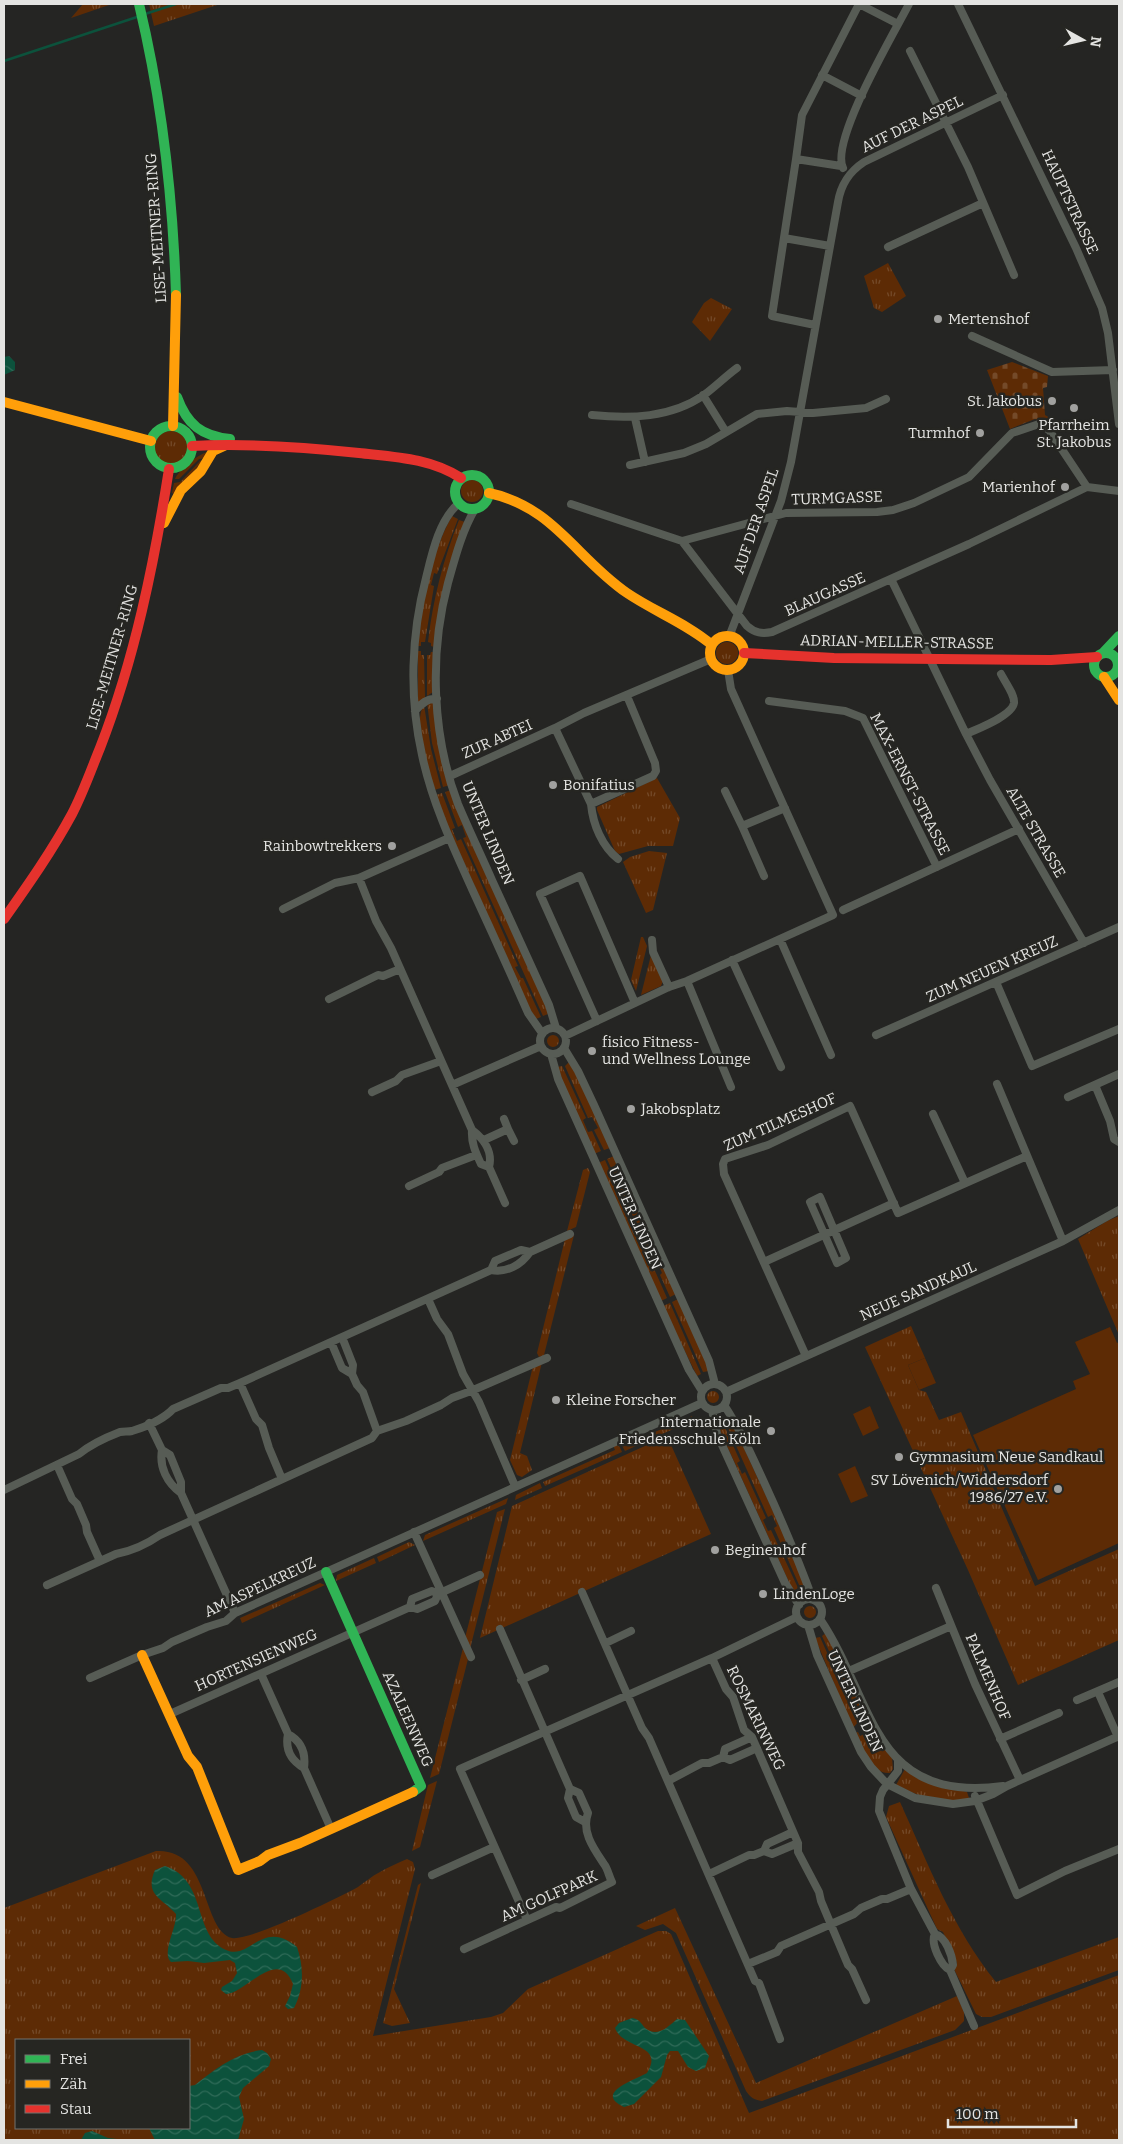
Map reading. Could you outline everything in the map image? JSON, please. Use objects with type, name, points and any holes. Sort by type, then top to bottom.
[{"type":"street","name":"LISE-MEITNER-RING","points":[[139,4],[155,80],[172,197],[176,290],[173,426]]},
{"type":"street","points":[[815,325],[772,316],[802,115],[859,4],[898,24]]},
{"type":"street","points":[[848,176],[842,166],[841,154],[847,129],[909,4]]},
{"type":"street","name":"HAUPTSTRASSE","points":[[958,4],[1100,302],[1108,333],[1119,424]]},
{"type":"street","points":[[910,51],[947,122],[1014,275]]},
{"type":"street","points":[[822,75],[862,96]]},
{"type":"street","name":"AUF DER ASPEL","points":[[729,637],[782,500],[791,462],[840,192],[848,176],[864,162],[1003,95]]},
{"type":"street","points":[[796,159],[842,166]]},
{"type":"street","points":[[888,247],[983,203]]},
{"type":"street","points":[[784,238],[830,246]]},
{"type":"street","points":[[972,336],[1052,372],[1113,370]]},
{"type":"street","points":[[592,415],[635,418],[653,415],[687,404],[703,395],[737,368]]},
{"type":"street","points":[[175,378],[177,399],[192,422],[210,436],[231,439],[236,443]]},
{"type":"street","points":[[703,395],[726,432]]},
{"type":"street","points":[[630,465],[684,453],[706,444],[758,414],[773,411],[813,413],[866,408],[886,399]]},
{"type":"street","points":[[4,402],[150,441]]},
{"type":"street","points":[[635,418],[644,462]]},
{"type":"street","name":"TURMGASSE","points":[[682,541],[786,513],[877,512],[914,503],[969,477],[1012,433],[1039,424],[1049,430],[1087,487]]},
{"type":"street","points":[[173,426],[184,430],[191,440],[192,446],[189,460],[177,468],[169,469],[162,467],[151,456],[150,441],[159,429],[173,426]]},
{"type":"street","points":[[160,531],[181,490],[200,472],[213,450],[236,443]]},
{"type":"street","points":[[192,446],[236,443],[287,444],[422,461],[443,468],[461,478]]},
{"type":"street","name":"LISE-MEITNER-RING","points":[[4,919],[31,882],[69,820],[103,742],[129,664],[147,595],[160,531],[169,469]]},
{"type":"street","points":[[471,474],[480,476],[487,482],[490,493],[486,502],[475,509],[468,509],[459,503],[455,496],[455,489],[461,478],[471,474]]},
{"type":"street","points":[[1087,487],[1119,491]]},
{"type":"street","name":"BLAUGASSE","points":[[682,541],[737,614],[754,631],[772,632],[891,579],[1087,487]]},
{"type":"street","points":[[490,493],[509,496],[529,508],[558,530],[625,592],[712,645]]},
{"type":"street","points":[[459,503],[447,516],[431,556],[417,621],[414,655],[415,711],[421,753],[427,778],[449,838],[528,1013],[542,1033]]},
{"type":"street","points":[[572,504],[682,541]]},
{"type":"street","name":"UNTER LINDEN","points":[[475,509],[468,520],[445,594],[437,650],[437,699],[442,747],[458,803],[549,1005],[556,1028]]},
{"type":"street","name":"ALTE STRASSE","points":[[891,579],[966,734],[1084,943]]},
{"type":"street","points":[[1119,636],[1100,655],[1094,664],[1095,671],[1104,677],[1119,700]]},
{"type":"street","points":[[729,637],[740,643],[744,654],[738,666],[728,670],[718,668],[711,659],[712,645],[718,639],[729,637]]},
{"type":"street","name":"ADRIAN-MELLER-STRASSE","points":[[744,654],[1051,660],[1100,655]]},
{"type":"street","points":[[1100,655],[1112,654],[1118,660],[1119,681]]},
{"type":"street","name":"ZUR ABTEI","points":[[450,776],[584,713],[627,696],[700,662],[711,659]]},
{"type":"street","name":"ADRIAN-MELLER-STRASSE","points":[[1051,660],[1079,665],[1095,671]]},
{"type":"street","points":[[1104,677],[1114,674],[1118,660]]},
{"type":"street","points":[[565,1036],[669,987],[833,915],[731,689],[728,670]]},
{"type":"street","points":[[966,734],[1005,715],[1011,708],[1014,699],[1001,674]]},
{"type":"street","points":[[591,804],[653,776],[656,772],[655,763],[627,696]]},
{"type":"street","points":[[415,711],[426,701],[432,698],[437,699]]},
{"type":"street","name":"MAX-ERNST-STRASSE","points":[[769,701],[845,711],[863,718],[937,867]]},
{"type":"street","name":"ZUR ABTEI","points":[[555,728],[591,804],[592,816],[603,843],[618,859]]},
{"type":"street","points":[[725,790],[764,876]]},
{"type":"street","points":[[742,826],[785,808]]},
{"type":"street","points":[[843,910],[1019,829]]},
{"type":"street","points":[[283,910],[335,883],[359,878],[449,838]]},
{"type":"street","points":[[597,1021],[540,894],[580,876],[635,1003]]},
{"type":"street","points":[[359,878],[376,921],[400,969],[472,1130],[472,1141],[476,1154],[481,1164],[489,1167]]},
{"type":"street","name":"ZUM NEUEN KREUZ","points":[[876,1035],[1119,927]]},
{"type":"street","points":[[780,939],[832,1055]]},
{"type":"street","points":[[652,940],[653,952],[669,987]]},
{"type":"street","points":[[732,960],[781,1067]]},
{"type":"street","points":[[329,999],[378,975],[384,976],[400,969]]},
{"type":"street","points":[[686,981],[731,1087]]},
{"type":"street","points":[[996,982],[1032,1066],[1119,1029]]},
{"type":"street","points":[[556,1028],[565,1036],[564,1048],[557,1054],[545,1052],[541,1046],[542,1033],[548,1029],[556,1028]]},
{"type":"street","points":[[452,1085],[541,1046]]},
{"type":"street","name":"UNTER LINDEN","points":[[564,1048],[591,1098],[709,1361],[715,1384]]},
{"type":"street","name":"UNTER LINDEN","points":[[551,1054],[558,1079],[595,1162],[689,1370],[702,1391]]},
{"type":"street","points":[[372,1092],[396,1081],[402,1075],[441,1061]]},
{"type":"street","points":[[1068,1097],[1119,1074]]},
{"type":"street","points":[[997,1084],[1063,1240]]},
{"type":"street","points":[[1095,1085],[1110,1121],[1114,1139],[1119,1142]]},
{"type":"street","name":"ZUM TILMESHOF","points":[[806,1356],[724,1174],[723,1164],[725,1159],[768,1145],[850,1106],[894,1203]]},
{"type":"street","points":[[933,1114],[965,1183]]},
{"type":"street","points":[[504,1119],[514,1141]]},
{"type":"street","points":[[484,1140],[508,1129]]},
{"type":"street","points":[[472,1130],[484,1140],[491,1159],[489,1167],[505,1203]]},
{"type":"street","points":[[409,1186],[439,1172],[442,1168],[476,1154]]},
{"type":"street","points":[[764,1262],[894,1203],[898,1212],[1027,1156]]},
{"type":"street","points":[[820,1197],[846,1258],[836,1263],[824,1235],[810,1202],[820,1197]]},
{"type":"street","name":"NEUE SANDKAUL","points":[[726,1392],[1063,1240],[1119,1210]]},
{"type":"street","points":[[4,1490],[122,1432],[130,1431],[168,1415],[172,1409],[220,1388],[228,1388],[240,1383],[491,1270],[500,1272],[523,1262],[530,1252],[570,1234]]},
{"type":"street","points":[[491,1270],[495,1261],[521,1250],[530,1252]]},
{"type":"street","points":[[428,1299],[437,1319],[448,1334],[471,1391],[479,1402],[515,1486]]},
{"type":"street","points":[[342,1338],[353,1365],[352,1374],[363,1392],[377,1431]]},
{"type":"street","points":[[331,1342],[342,1368],[352,1374]]},
{"type":"street","points":[[47,1585],[100,1561],[149,1543],[160,1535],[372,1438],[377,1431],[441,1406],[452,1398],[547,1358]]},
{"type":"street","points":[[240,1383],[256,1419],[262,1425],[282,1479]]},
{"type":"street","points":[[715,1384],[722,1387],[726,1392],[726,1399],[724,1405],[719,1409],[712,1410],[706,1408],[702,1403],[702,1391],[708,1386],[715,1384]]},
{"type":"street","name":"AM ASPELKREUZ","points":[[90,1678],[142,1655],[163,1648],[172,1642],[207,1627],[226,1621],[234,1613],[702,1403]]},
{"type":"street","points":[[724,1405],[739,1429],[784,1526],[813,1600],[821,1607],[820,1619],[815,1624],[808,1625],[802,1623],[797,1617],[799,1605],[805,1600],[813,1600]]},
{"type":"street","points":[[712,1410],[717,1434],[785,1583],[799,1605]]},
{"type":"street","points":[[149,1423],[162,1450],[170,1455],[181,1482],[181,1493],[234,1613]]},
{"type":"street","points":[[162,1450],[160,1460],[170,1485],[181,1493]]},
{"type":"street","points":[[57,1465],[72,1499],[77,1504],[86,1524],[87,1532],[100,1561]]},
{"type":"street","points":[[414,1532],[440,1594],[471,1657]]},
{"type":"street","name":"AZALEENWEG","points":[[170,1714],[214,1806],[214,1814],[238,1870],[260,1861],[268,1855],[368,1813],[378,1805],[409,1794],[421,1786],[326,1572]]},
{"type":"street","points":[[354,1632],[410,1607],[412,1599],[432,1591],[440,1594],[480,1575]]},
{"type":"street","name":"PALMENHOF","points":[[936,1588],[1000,1739],[1020,1780]]},
{"type":"street","points":[[582,1592],[668,1781],[755,1981],[759,1983],[780,2039]]},
{"type":"street","name":"ROSMARINWEG","points":[[528,1920],[460,1769],[712,1658],[797,1617]]},
{"type":"street","name":"UNTER LINDEN","points":[[820,1619],[837,1646],[872,1723],[883,1743],[898,1761],[931,1782],[951,1787],[974,1789],[1007,1786]]},
{"type":"street","name":"UNTER LINDEN","points":[[808,1625],[817,1655],[851,1732],[871,1767],[887,1784],[915,1798],[928,1802],[953,1804],[976,1801],[1118,1736],[1098,1692]]},
{"type":"street","name":"PALMENHOF","points":[[849,1671],[952,1626]]},
{"type":"street","points":[[500,1629],[545,1732]]},
{"type":"street","points":[[606,1643],[631,1631]]},
{"type":"street","name":"HORTENSIENWEG","points":[[170,1714],[354,1632]]},
{"type":"street","points":[[142,1655],[170,1714]]},
{"type":"street","name":"ROSMARINWEG","points":[[712,1658],[726,1689],[733,1697],[744,1730],[752,1737],[757,1748],[798,1843],[798,1852],[812,1874],[830,1924],[866,2000]]},
{"type":"street","points":[[522,1680],[545,1669]]},
{"type":"street","points":[[261,1674],[288,1734],[286,1745],[294,1762],[304,1768]]},
{"type":"street","points":[[1077,1700],[1119,1682]]},
{"type":"street","name":"PALMENHOF","points":[[1000,1739],[1059,1713]]},
{"type":"street","name":"AM GOLFPARK","points":[[545,1732],[570,1789],[568,1798],[573,1811],[576,1817],[585,1822]]},
{"type":"street","points":[[288,1734],[297,1738],[305,1757],[304,1768],[331,1829]]},
{"type":"street","points":[[723,1757],[725,1749],[752,1737]]},
{"type":"street","points":[[668,1781],[702,1763],[709,1763],[723,1757],[730,1760],[757,1748]]},
{"type":"street","name":"UNTER LINDEN","points":[[898,1761],[898,1771],[887,1784],[880,1797],[879,1812],[911,1889],[935,1934],[933,1942],[943,1964],[950,1970],[974,2026]]},
{"type":"street","name":"AM GOLFPARK","points":[[464,1949],[556,1907],[560,1908],[612,1882],[604,1864],[597,1856],[585,1822],[588,1813],[579,1793],[570,1789]]},
{"type":"street","points":[[974,1789],[976,1801],[1017,1895],[1065,1871],[1119,1849]]},
{"type":"street","points":[[764,1851],[767,1844],[793,1832]]},
{"type":"street","points":[[709,1874],[728,1867],[732,1862],[764,1851],[772,1854],[798,1843]]},
{"type":"street","points":[[432,1875],[494,1847]]},
{"type":"street","points":[[748,1964],[778,1952],[781,1946],[882,1899],[887,1899],[911,1889]]},
{"type":"green space","points":[[83,4],[112,4],[71,18]]},
{"type":"green space","points":[[149,4],[220,4],[154,26]]},
{"type":"green space","points":[[888,263],[906,296],[882,312],[874,308],[864,276]]},
{"type":"green space","points":[[711,298],[732,309],[710,341],[692,322],[704,303]]},
{"type":"green space","points":[[1012,362],[1048,376],[1047,387],[1043,388],[1045,415],[1050,418],[1050,423],[1035,419],[1010,429],[987,370]]},
{"type":"green space","points":[[171,431],[178,432],[183,436],[187,441],[187,455],[183,460],[178,464],[171,465],[164,464],[159,460],[155,455],[154,448],[155,441],[159,436],[164,432]]},
{"type":"green space","points":[[208,452],[205,458],[199,459],[179,479],[175,479],[180,471],[189,463]]},
{"type":"green space","points":[[203,460],[175,494],[172,493],[174,483],[180,482]]},
{"type":"green space","points":[[468,480],[476,480],[483,487],[483,495],[476,502],[468,502],[461,495],[461,487]]},
{"type":"green space","points":[[452,516],[458,519],[437,574],[434,573],[431,585],[434,586],[425,642],[421,642],[421,646],[418,646],[425,596],[433,563],[444,531]]},
{"type":"green space","points":[[459,520],[465,522],[434,647],[428,642],[433,610],[443,565]]},
{"type":"green space","points":[[727,642],[735,645],[738,653],[735,661],[727,664],[719,661],[716,653],[719,645]]},
{"type":"green space","points":[[418,651],[421,651],[421,655],[424,655],[425,698],[418,703]]},
{"type":"green space","points":[[431,652],[434,652],[433,692],[427,696],[427,655],[430,655]]},
{"type":"green space","points":[[434,701],[450,785],[443,787],[432,743],[427,702]]},
{"type":"green space","points":[[424,705],[431,749],[441,788],[434,790],[425,758],[421,734],[420,722]]},
{"type":"green space","points":[[657,778],[680,818],[673,846],[648,846],[619,854],[615,851],[597,807]]},
{"type":"green space","points":[[451,790],[545,1003],[548,1014],[543,1016],[463,838],[466,837],[462,825],[458,827],[445,792]]},
{"type":"green space","points":[[442,793],[455,828],[452,829],[457,841],[461,839],[518,966],[515,967],[521,978],[523,978],[541,1017],[536,1019],[529,1008],[445,820],[436,795]]},
{"type":"green space","points":[[649,851],[667,853],[653,910],[646,913],[623,862],[630,857]]},
{"type":"green space","points":[[641,937],[643,937],[647,946],[636,991],[631,980]]},
{"type":"green space","points":[[651,955],[663,981],[661,986],[641,995]]},
{"type":"green space","points":[[551,1035],[555,1035],[559,1041],[555,1047],[551,1047],[547,1043],[547,1039]]},
{"type":"green space","points":[[570,1061],[610,1148],[604,1150],[594,1130],[598,1128],[592,1117],[588,1118],[565,1066]]},
{"type":"green space","points":[[562,1066],[586,1118],[583,1120],[588,1132],[592,1131],[601,1151],[594,1154],[562,1081],[557,1067]]},
{"type":"green space","points":[[614,1156],[676,1294],[670,1297],[660,1275],[662,1273],[657,1262],[654,1263],[607,1159]]},
{"type":"green space","points":[[605,1160],[618,1190],[615,1191],[620,1202],[624,1201],[667,1298],[661,1301],[598,1163]]},
{"type":"green space","points":[[588,1168],[590,1172],[576,1227],[567,1231],[583,1170]]},
{"type":"green space","points":[[1119,1216],[1119,1335],[1078,1239],[1107,1221]]},
{"type":"green space","points":[[574,1235],[544,1355],[539,1357],[537,1353],[565,1239]]},
{"type":"green space","points":[[678,1299],[709,1371],[703,1372],[672,1302]]},
{"type":"green space","points":[[670,1303],[701,1374],[697,1376],[663,1306]]},
{"type":"green space","points":[[911,1326],[925,1358],[908,1365],[919,1390],[926,1392],[939,1420],[961,1412],[1035,1586],[1119,1549],[1119,1640],[1018,1685],[968,1570],[865,1347]]},
{"type":"green space","name":"SV Lövenich/Widdersdorf 1986/27 e.V.","points":[[1110,1327],[1117,1343],[1119,1342],[1119,1543],[1038,1580],[973,1435],[1076,1389],[1073,1381],[1090,1374],[1075,1342]]},
{"type":"green space","points":[[925,1358],[936,1383],[919,1390],[908,1365]]},
{"type":"green space","points":[[542,1362],[520,1453],[527,1456],[532,1470],[522,1477],[517,1475],[510,1460],[533,1366]]},
{"type":"green space","points":[[711,1391],[715,1391],[719,1397],[715,1403],[711,1403],[707,1399],[707,1395]]},
{"type":"green space","points":[[870,1406],[879,1428],[863,1436],[853,1414]]},
{"type":"green space","points":[[692,1416],[693,1420],[625,1451],[620,1442],[625,1440],[627,1444]]},
{"type":"green space","points":[[730,1418],[802,1574],[805,1586],[800,1587],[774,1528],[777,1526],[772,1515],[768,1517],[725,1421]]},
{"type":"green space","points":[[723,1423],[740,1461],[737,1463],[742,1474],[745,1472],[766,1518],[763,1520],[768,1531],[771,1530],[798,1588],[793,1591],[722,1435],[718,1424]]},
{"type":"green space","points":[[667,1436],[711,1534],[480,1638],[512,1506]]},
{"type":"green space","points":[[618,1443],[622,1452],[545,1486],[543,1482],[615,1450],[613,1445]]},
{"type":"green space","points":[[855,1466],[868,1496],[851,1503],[838,1474]]},
{"type":"green space","points":[[540,1483],[542,1488],[515,1500],[516,1495]]},
{"type":"green space","points":[[508,1498],[506,1504],[423,1541],[425,1535]]},
{"type":"green space","points":[[505,1509],[470,1649],[465,1638],[497,1512]]},
{"type":"green space","points":[[409,1542],[415,1545],[379,1562],[377,1557]]},
{"type":"green space","points":[[374,1558],[376,1563],[336,1581],[337,1575]]},
{"type":"green space","points":[[320,1583],[325,1585],[242,1623],[240,1618]]},
{"type":"green space","points":[[808,1606],[812,1606],[816,1612],[812,1618],[808,1618],[804,1614],[804,1610]]},
{"type":"green space","points":[[826,1633],[868,1721],[865,1723],[864,1720],[860,1721],[840,1675],[842,1674],[837,1663],[835,1664],[822,1636]]},
{"type":"green space","points":[[820,1637],[858,1722],[853,1728],[815,1638]]},
{"type":"green space","points":[[463,1648],[468,1659],[439,1774],[430,1778]]},
{"type":"green space","points":[[870,1726],[892,1758],[893,1769],[890,1773],[884,1772],[873,1765],[855,1733],[858,1732],[860,1736],[869,1732],[867,1728]]},
{"type":"green space","points":[[905,1769],[931,1783],[967,1792],[969,1798],[962,1801],[943,1801],[903,1789],[896,1785]]},
{"type":"green space","points":[[437,1781],[420,1847],[412,1851],[428,1785]]},
{"type":"green space","points":[[900,1802],[954,1918],[981,1962],[996,1982],[1119,1937],[1119,1970],[991,2017],[982,2017],[976,2014],[954,1969],[957,1963],[943,1932],[937,1929],[886,1817],[889,1806]]},
{"type":"green space","points":[[156,1851],[174,1854],[187,1862],[196,1875],[215,1921],[222,1932],[232,1938],[256,1933],[274,1926],[358,1887],[377,1874],[407,1859],[413,1862],[415,1869],[373,2036],[491,2017],[503,2013],[528,1989],[658,1931],[666,1931],[671,1934],[749,2113],[1119,1975],[1119,2140],[4,2140],[4,1908]]},
{"type":"green space","points":[[421,1883],[394,1989],[410,2023],[392,2026],[383,2023],[418,1885]]},
{"type":"green space","points":[[675,1908],[756,2083],[957,1996],[964,2012],[964,2021],[955,2030],[762,2101],[757,2100],[746,2091],[676,1933],[663,1924],[645,1930],[636,1926]]},
{"type":"water","points":[[9,356],[15,362],[15,370],[4,375],[4,357]]},
{"type":"water","points":[[165,1866],[179,1873],[188,1883],[208,1933],[215,1943],[226,1950],[235,1952],[265,1938],[275,1937],[285,1939],[297,1947],[301,1962],[302,1978],[300,1993],[294,2008],[288,2009],[285,2006],[293,1984],[287,1974],[279,1970],[270,1970],[234,1992],[226,1994],[221,1990],[222,1987],[232,1981],[237,1973],[235,1963],[230,1960],[204,1963],[188,1961],[171,1962],[168,1958],[168,1947],[176,1914],[156,1895],[152,1885],[155,1870]]},
{"type":"water","points":[[632,2018],[638,2020],[649,2031],[654,2032],[662,2030],[677,2019],[685,2020],[709,2056],[705,2068],[696,2071],[688,2067],[678,2051],[670,2051],[667,2055],[661,2077],[634,2104],[624,2107],[616,2102],[613,2097],[614,2092],[619,2087],[647,2073],[651,2063],[651,2056],[647,2051],[619,2035],[615,2028],[619,2023]]},
{"type":"water","points":[[262,2050],[271,2059],[269,2066],[243,2088],[239,2097],[244,2119],[238,2140],[155,2140],[150,2129],[190,2129],[190,2086],[195,2085],[234,2058]]},
{"type":"water","points":[[92,2131],[108,2138],[126,2140],[81,2140],[85,2133]]},
{"type":"waterway","points":[[145,14],[176,4]]},
{"type":"waterway","points":[[4,61],[140,16]]},
{"type":"traffic: fast","points":[[139,4],[154,76],[165,149],[176,295]]},
{"type":"traffic: fast","points":[[177,397],[186,415],[197,427],[211,435],[230,439]]},
{"type":"traffic: fast","points":[[175,426],[183,429],[189,435],[192,447],[189,459],[183,465],[167,468],[159,465],[153,459],[150,443],[153,435],[159,429],[175,426]]},
{"type":"traffic: fast","points":[[472,475],[479,476],[484,480],[488,485],[489,492],[488,499],[484,504],[479,508],[472,509],[465,508],[460,504],[456,499],[455,492],[456,485],[460,480],[465,476],[472,475]]},
{"type":"traffic: fast","points":[[1103,653],[1119,636]]},
{"type":"traffic: fast","points":[[1106,653],[1115,656],[1118,665],[1115,674],[1106,677],[1097,674],[1094,665],[1097,656],[1106,653]]},
{"type":"traffic: fast","points":[[326,1572],[421,1786],[413,1792]]},
{"type":"traffic: slow","points":[[173,426],[176,295]]},
{"type":"traffic: slow","points":[[4,402],[151,441]]},
{"type":"traffic: slow","points":[[164,523],[181,490],[201,471],[213,451],[224,446]]},
{"type":"traffic: slow","points":[[489,493],[512,500],[531,510],[548,522],[593,565],[627,593],[692,630],[712,645]]},
{"type":"traffic: slow","points":[[727,636],[739,641],[744,653],[739,665],[727,670],[715,665],[710,653],[715,641],[727,636]]},
{"type":"traffic: slow","points":[[1104,677],[1119,700]]},
{"type":"traffic: slow","points":[[142,1655],[188,1756],[197,1767],[238,1870],[413,1792]]},
{"type":"traffic: jam","points":[[192,446],[276,446],[386,456],[425,462],[449,471],[461,478]]},
{"type":"traffic: jam","points":[[4,919],[40,868],[72,814],[100,748],[123,680],[142,610],[157,540],[169,469]]},
{"type":"traffic: jam","points":[[744,653],[834,658],[1051,660],[1097,657]]},
{"type":"place","name":"Mertenshof","points":[[938,319]]},
{"type":"place","name":"St. Jakobus","points":[[1052,401]]},
{"type":"place","name":"Pfarrheim St. Jakobus","points":[[1074,408]]},
{"type":"place","name":"Turmhof","points":[[980,433]]},
{"type":"place","name":"Marienhof","points":[[1065,487]]},
{"type":"place","name":"Bonifatius","points":[[553,785]]},
{"type":"place","name":"Rainbowtrekkers","points":[[392,846]]},
{"type":"place","name":"fisico Fitness- und Wellness Lounge","points":[[592,1051]]},
{"type":"place","name":"Jakobsplatz","points":[[631,1109]]},
{"type":"place","name":"Kleine Forscher","points":[[556,1400]]},
{"type":"place","name":"Internationale Friedensschule Köln","points":[[771,1431]]},
{"type":"place","name":"Gymnasium Neue Sandkaul","points":[[899,1457]]},
{"type":"place","name":"SV Lövenich/Widdersdorf 1986/27 e.V.","points":[[1058,1489]]},
{"type":"place","name":"Beginenhof","points":[[715,1550]]},
{"type":"place","name":"LindenLoge","points":[[763,1594]]}]
